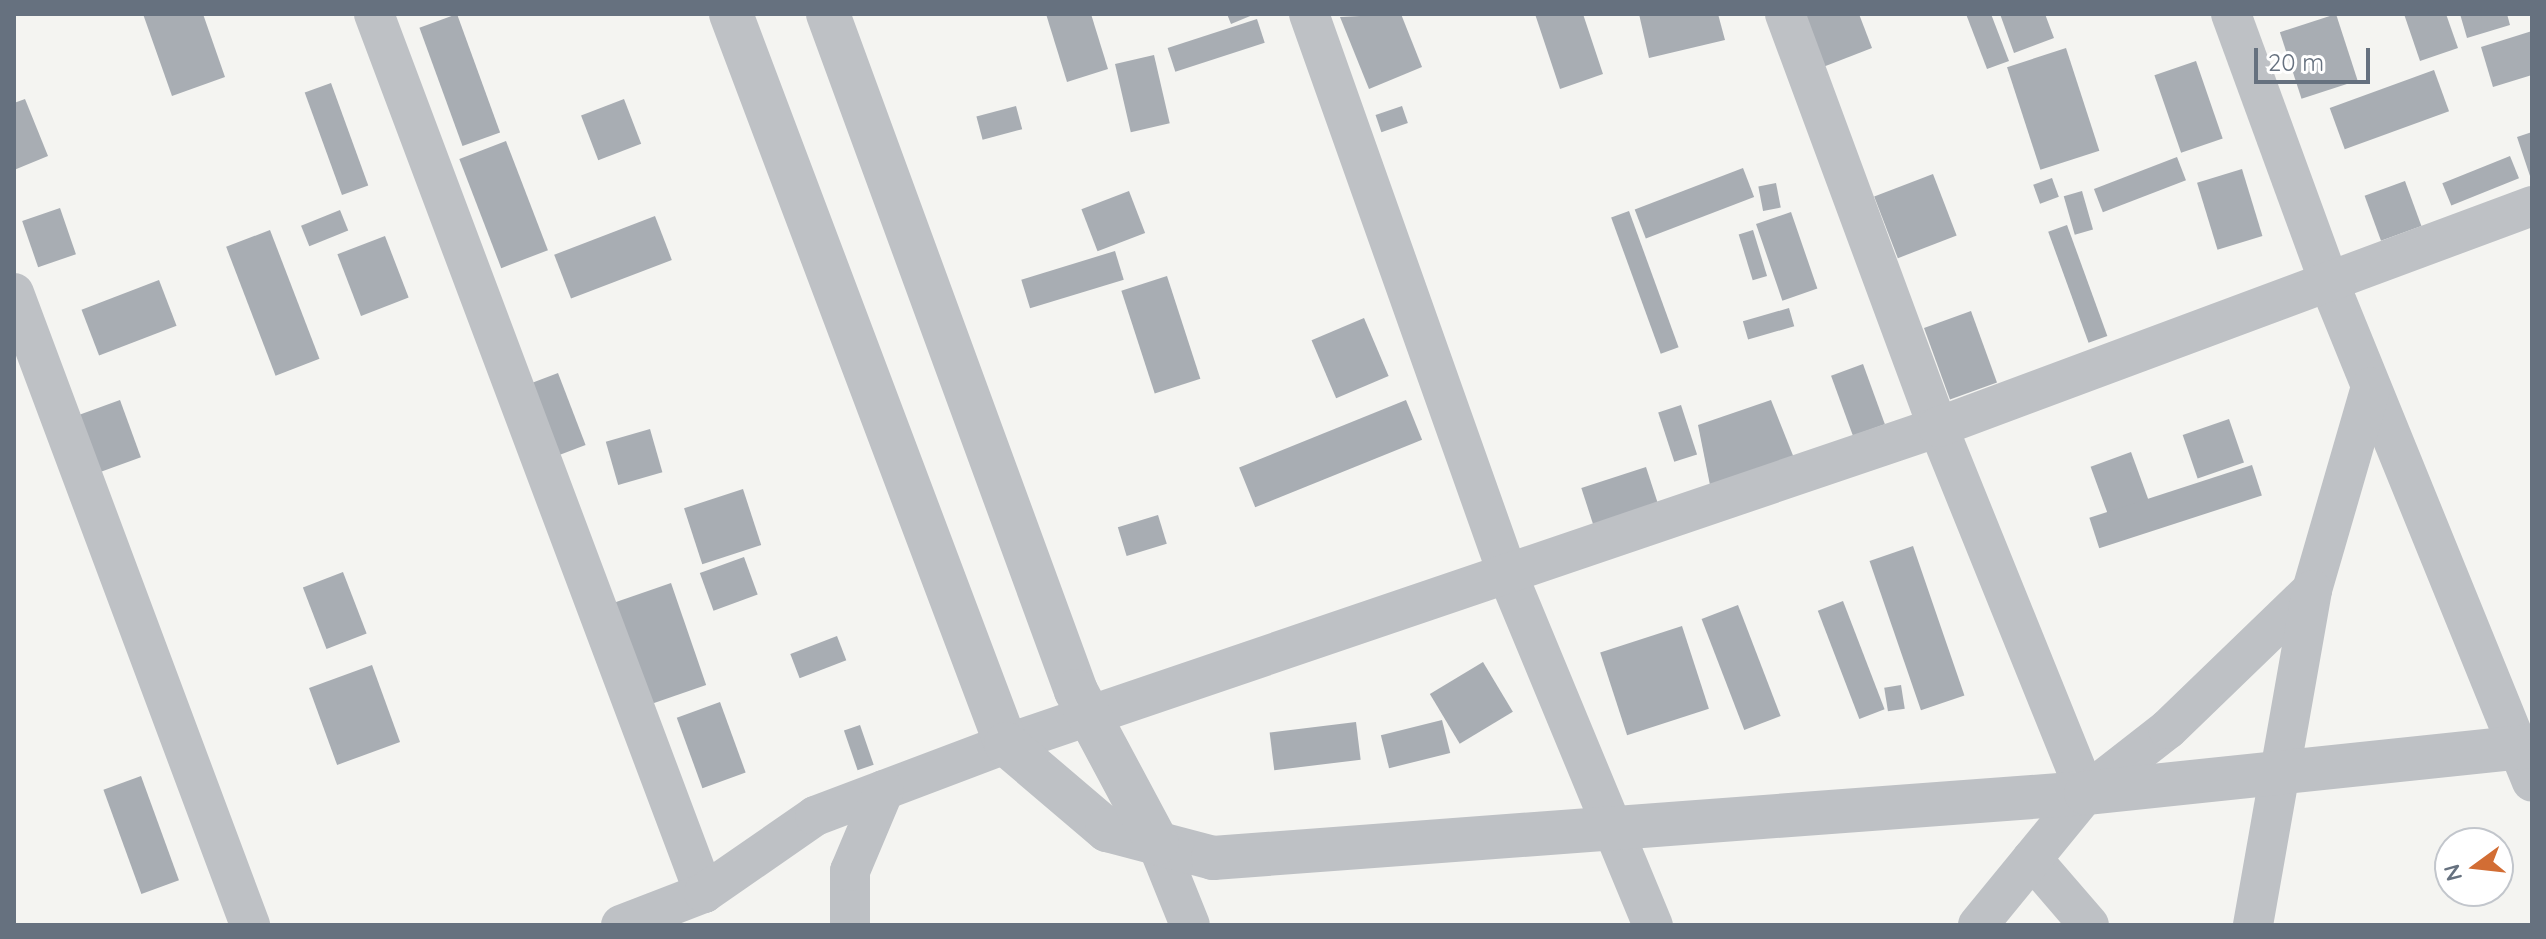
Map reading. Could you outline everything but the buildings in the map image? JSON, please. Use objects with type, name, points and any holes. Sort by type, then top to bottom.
[{"type":"street","points":[[374,14],[704,893]]},
{"type":"street","points":[[731,14],[1006,744],[1107,830],[1213,858],[1614,823],[2086,793],[2279,772],[2527,758],[2330,285],[2231,14]]},
{"type":"street","points":[[828,14],[1088,714],[1157,843],[1190,925]]},
{"type":"street","points":[[1309,14],[1509,578],[1614,823],[1653,925]]},
{"type":"street","points":[[1785,14],[1938,427],[2086,793]]},
{"type":"street","points":[[621,925],[704,893],[815,816],[1006,744],[1088,714],[1509,578],[1938,427],[2330,285],[2532,206]]},
{"type":"street","points":[[14,293],[250,925]]},
{"type":"street","points":[[2253,925],[2312,590],[2371,387]]},
{"type":"street","points":[[1978,925],[2086,793],[2168,729],[2312,590]]},
{"type":"street","points":[[850,925],[850,871],[884,790]]},
{"type":"street","points":[[2032,859],[2089,925]]}]
